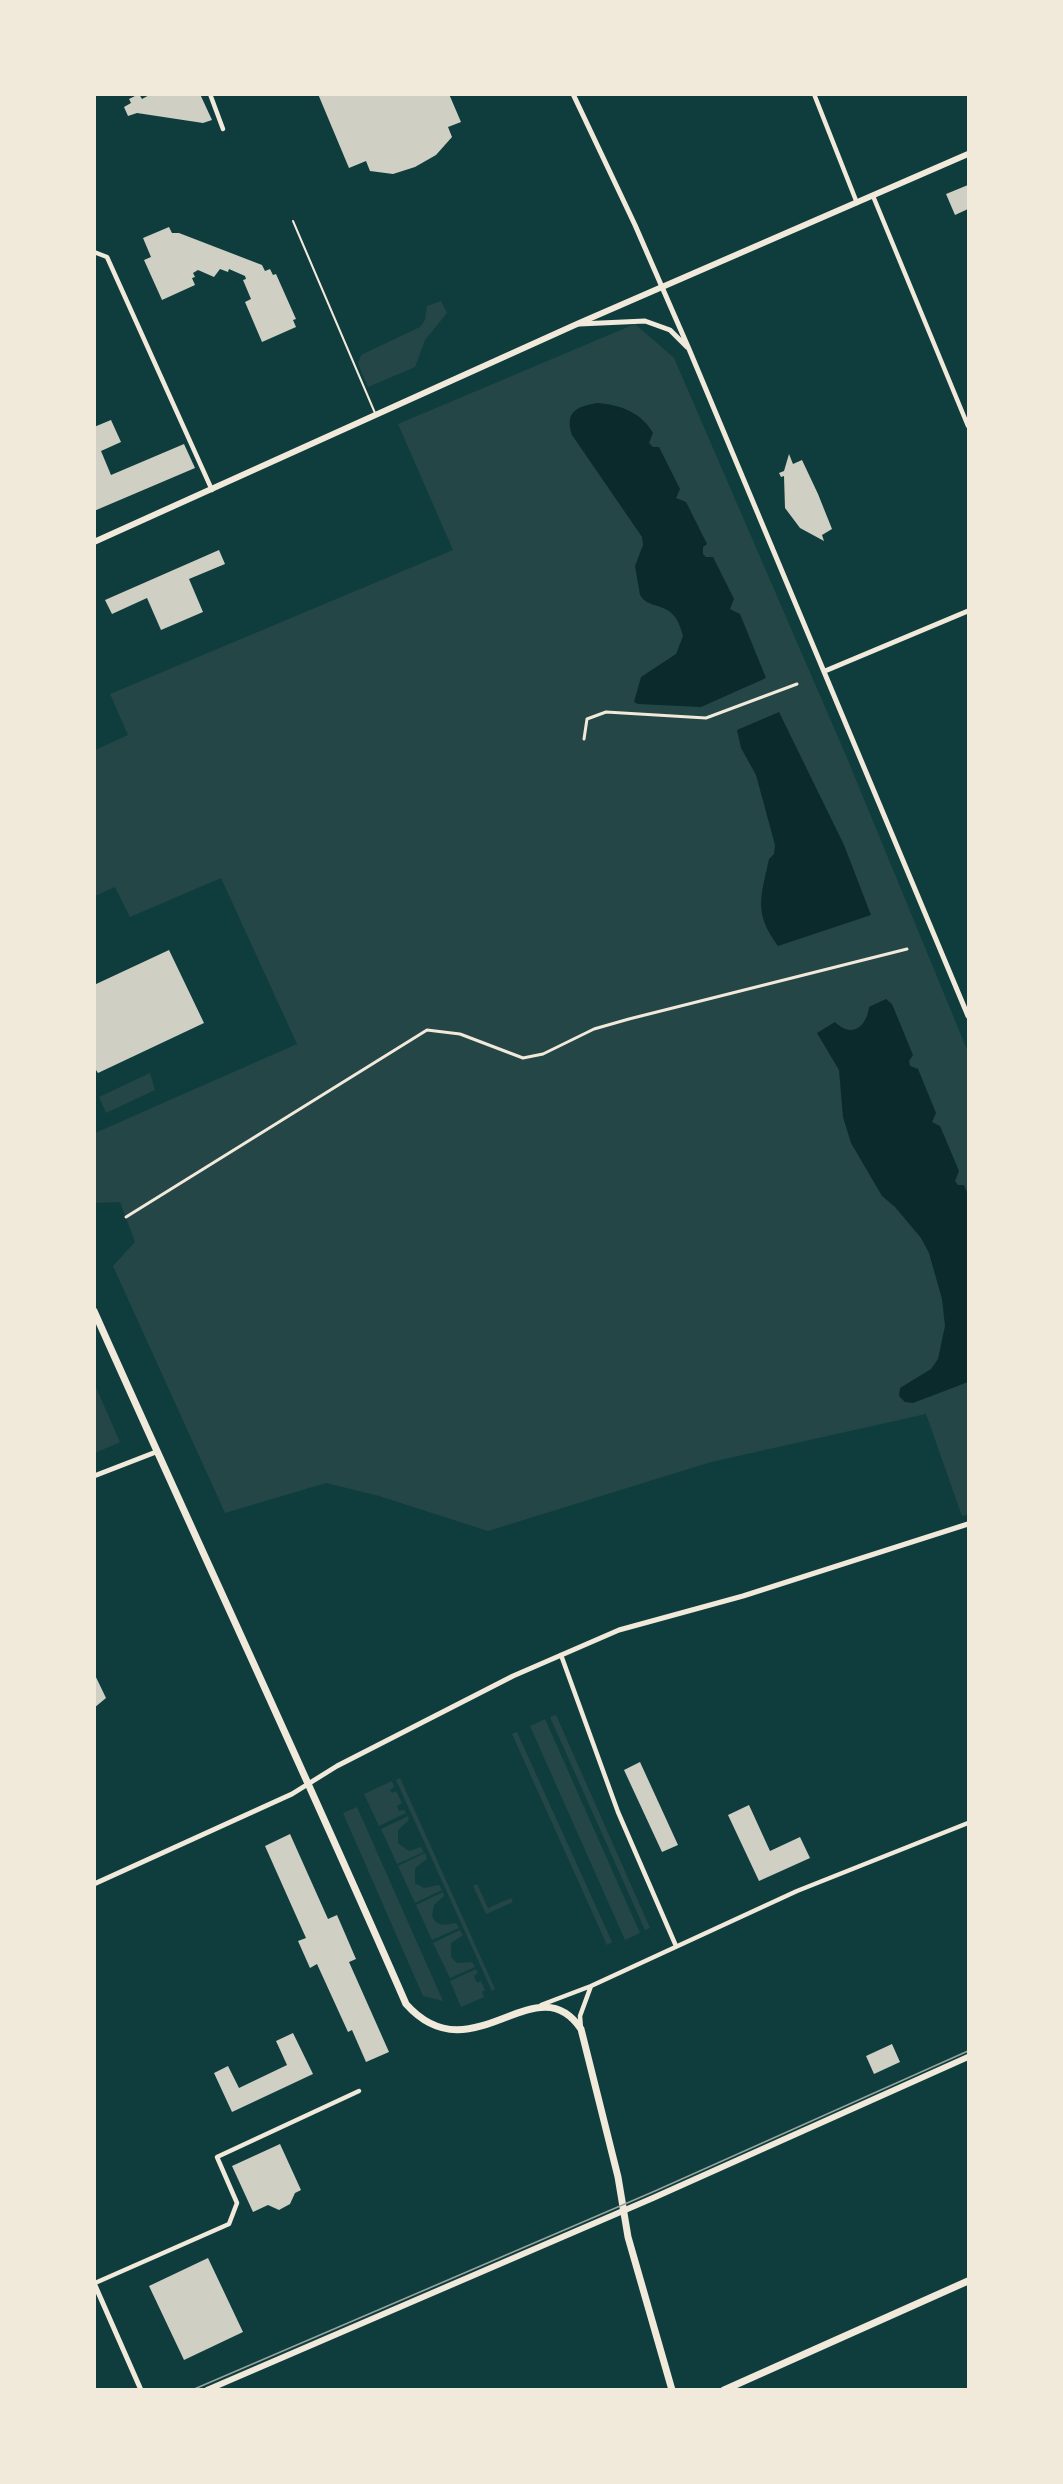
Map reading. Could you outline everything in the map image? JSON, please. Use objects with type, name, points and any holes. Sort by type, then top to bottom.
[{"type":"main road","points":[[94,542],[577,324],[969,154]]},
{"type":"main road","points":[[94,1311],[156,1452],[309,1784],[406,2004],[413,2012],[434,2026],[459,2032],[533,2008],[546,2007],[573,2017],[581,2030],[628,2237],[672,2390]]},
{"type":"main road","points":[[207,2390],[969,2057]]},
{"type":"main road","points":[[724,2390],[969,2281]]},
{"type":"street","points":[[210,94],[223,129]]},
{"type":"street","points":[[573,94],[689,349],[969,1016]]},
{"type":"street","points":[[813,94],[857,203]]},
{"type":"street","points":[[873,196],[969,426]]},
{"type":"street","points":[[94,252],[107,257],[213,490]]},
{"type":"street","points":[[577,324],[645,321],[670,330],[689,349]]},
{"type":"street","points":[[825,671],[969,610]]},
{"type":"street","points":[[584,739],[587,719],[606,712],[706,718],[798,684]]},
{"type":"street","points":[[126,1217],[427,1030],[460,1034],[524,1058],[543,1054],[594,1029],[629,1019],[907,949]]},
{"type":"street","points":[[94,1476],[156,1452]]},
{"type":"street","points":[[94,1884],[292,1794],[337,1766],[513,1676],[619,1630],[743,1596],[969,1524]]},
{"type":"street","points":[[561,1655],[618,1812],[676,1946]]},
{"type":"street","points":[[533,2008],[591,1986],[853,1868],[969,1823]]},
{"type":"street","points":[[581,2030],[580,2016],[591,1986]]},
{"type":"street","points":[[141,2390],[94,2283],[229,2224],[237,2203],[217,2157],[359,2091]]},
{"type":"lane","points":[[292,221],[376,415]]},
{"type":"shaded area","points":[[441,301],[447,313],[425,340],[415,367],[368,387],[358,364],[361,355],[420,327],[425,320],[427,306]]},
{"type":"shaded area","points":[[635,324],[674,358],[847,758],[968,1052],[968,1514],[962,1516],[926,1414],[711,1462],[488,1531],[379,1496],[326,1483],[225,1513],[113,1266],[135,1242],[120,1202],[95,1203],[95,1133],[297,1044],[221,878],[130,917],[115,887],[95,896],[95,750],[128,735],[110,694],[453,550],[398,424]]},
{"type":"shaded area","points":[[598,403],[630,411],[643,420],[653,433],[649,443],[653,447],[659,447],[680,489],[676,498],[686,502],[707,544],[703,547],[703,554],[706,557],[713,557],[734,599],[730,609],[740,614],[766,678],[701,707],[634,702],[641,677],[676,654],[683,636],[674,616],[650,604],[640,595],[635,566],[643,545],[642,537],[572,435],[570,420],[574,411]]},
{"type":"shaded area","points":[[779,712],[844,845],[871,915],[778,946],[765,923],[761,904],[769,859],[774,854],[775,845],[756,775],[741,748],[737,730]]},
{"type":"shaded area","points":[[886,999],[892,1004],[913,1055],[909,1061],[910,1066],[918,1069],[936,1113],[932,1122],[940,1126],[959,1171],[955,1181],[958,1185],[964,1185],[968,1195],[968,1382],[913,1403],[905,1402],[899,1396],[900,1388],[931,1369],[938,1359],[945,1326],[942,1299],[929,1253],[921,1238],[895,1207],[882,1196],[851,1143],[843,1117],[839,1070],[817,1033],[835,1022],[847,1030],[858,1028],[865,1020],[869,1007]]},
{"type":"shaded area","points":[[150,1073],[155,1090],[106,1113],[99,1097]]},
{"type":"shaded area","points":[[94,1383],[120,1442],[95,1453],[94,1453]]},
{"type":"shaded area","points":[[556,1715],[650,1928],[645,1930],[550,1717]]},
{"type":"shaded area","points":[[545,1719],[640,1933],[625,1940],[530,1726]]},
{"type":"shaded area","points":[[517,1732],[612,1942],[607,1945],[512,1734]]},
{"type":"shaded area","points":[[400,1778],[495,1989],[492,1991],[396,1780]]},
{"type":"shaded area","points":[[392,1781],[394,1787],[390,1790],[392,1793],[396,1791],[402,1803],[397,1806],[399,1811],[404,1810],[406,1813],[379,1826],[364,1794]]},
{"type":"shaded area","points":[[357,1807],[443,2001],[423,1996],[343,1813]]},
{"type":"shaded area","points":[[408,1816],[409,1820],[398,1830],[398,1843],[409,1851],[421,1847],[424,1852],[397,1864],[381,1829]]},
{"type":"shaded area","points":[[425,1853],[427,1859],[415,1868],[415,1883],[424,1888],[439,1885],[442,1890],[415,1903],[398,1866]]},
{"type":"shaded area","points":[[477,1884],[488,1908],[511,1898],[513,1902],[486,1914],[473,1886]]},
{"type":"shaded area","points":[[443,1892],[444,1896],[434,1905],[432,1916],[439,1924],[456,1923],[459,1928],[432,1940],[416,1905]]},
{"type":"shaded area","points":[[460,1930],[463,1935],[451,1943],[451,1957],[457,1963],[472,1962],[475,1967],[450,1978],[433,1943]]},
{"type":"shaded area","points":[[476,1969],[478,1973],[474,1976],[477,1983],[481,1981],[485,1990],[482,1992],[484,1997],[461,2007],[450,1981]]},
{"type":"building","points":[[139,94],[142,99],[151,94],[200,94],[212,120],[203,123],[137,113],[128,116],[124,107],[131,103],[129,99]]},
{"type":"building","points":[[318,94],[449,94],[461,122],[448,127],[452,137],[436,155],[415,167],[393,174],[370,171],[366,161],[349,168]]},
{"type":"building","points":[[968,185],[968,209],[955,215],[946,194]]},
{"type":"building","points":[[169,227],[172,233],[179,233],[262,265],[265,271],[270,269],[273,275],[276,274],[296,319],[293,320],[296,327],[262,342],[245,302],[251,299],[243,280],[246,279],[245,276],[229,269],[228,272],[220,269],[214,277],[198,270],[193,273],[195,277],[192,278],[195,285],[162,300],[144,260],[151,257],[143,238]]},
{"type":"building","points":[[111,420],[121,442],[101,451],[111,475],[184,444],[195,468],[94,511],[94,427]]},
{"type":"building","points":[[789,454],[793,464],[802,460],[818,494],[832,529],[822,535],[824,541],[800,528],[785,508],[784,476],[781,477],[779,473],[784,471]]},
{"type":"building","points":[[219,550],[225,564],[189,579],[203,612],[161,630],[147,598],[112,614],[105,600]]},
{"type":"building","points":[[169,950],[204,1023],[98,1073],[94,1067],[94,985]]},
{"type":"building","points":[[94,1673],[106,1698],[94,1708]]},
{"type":"building","points":[[640,1762],[678,1845],[662,1852],[624,1770]]},
{"type":"building","points":[[749,1805],[770,1851],[800,1837],[810,1858],[759,1881],[728,1815]]},
{"type":"building","points":[[290,1834],[328,1919],[337,1915],[356,1959],[349,1962],[389,2052],[366,2062],[352,2030],[348,2032],[317,1964],[310,1968],[298,1941],[306,1938],[265,1846]]},
{"type":"building","points":[[293,2033],[313,2074],[232,2112],[214,2073],[228,2066],[239,2088],[287,2065],[276,2041]]},
{"type":"building","points":[[892,2044],[900,2062],[874,2074],[866,2056]]},
{"type":"building","points":[[280,2144],[301,2190],[295,2193],[290,2204],[279,2210],[268,2205],[253,2212],[232,2166]]},
{"type":"building","points":[[208,2258],[243,2332],[184,2360],[149,2286]]},
{"type":"tram line","points":[[192,2390],[655,2191],[968,2051]]}]
